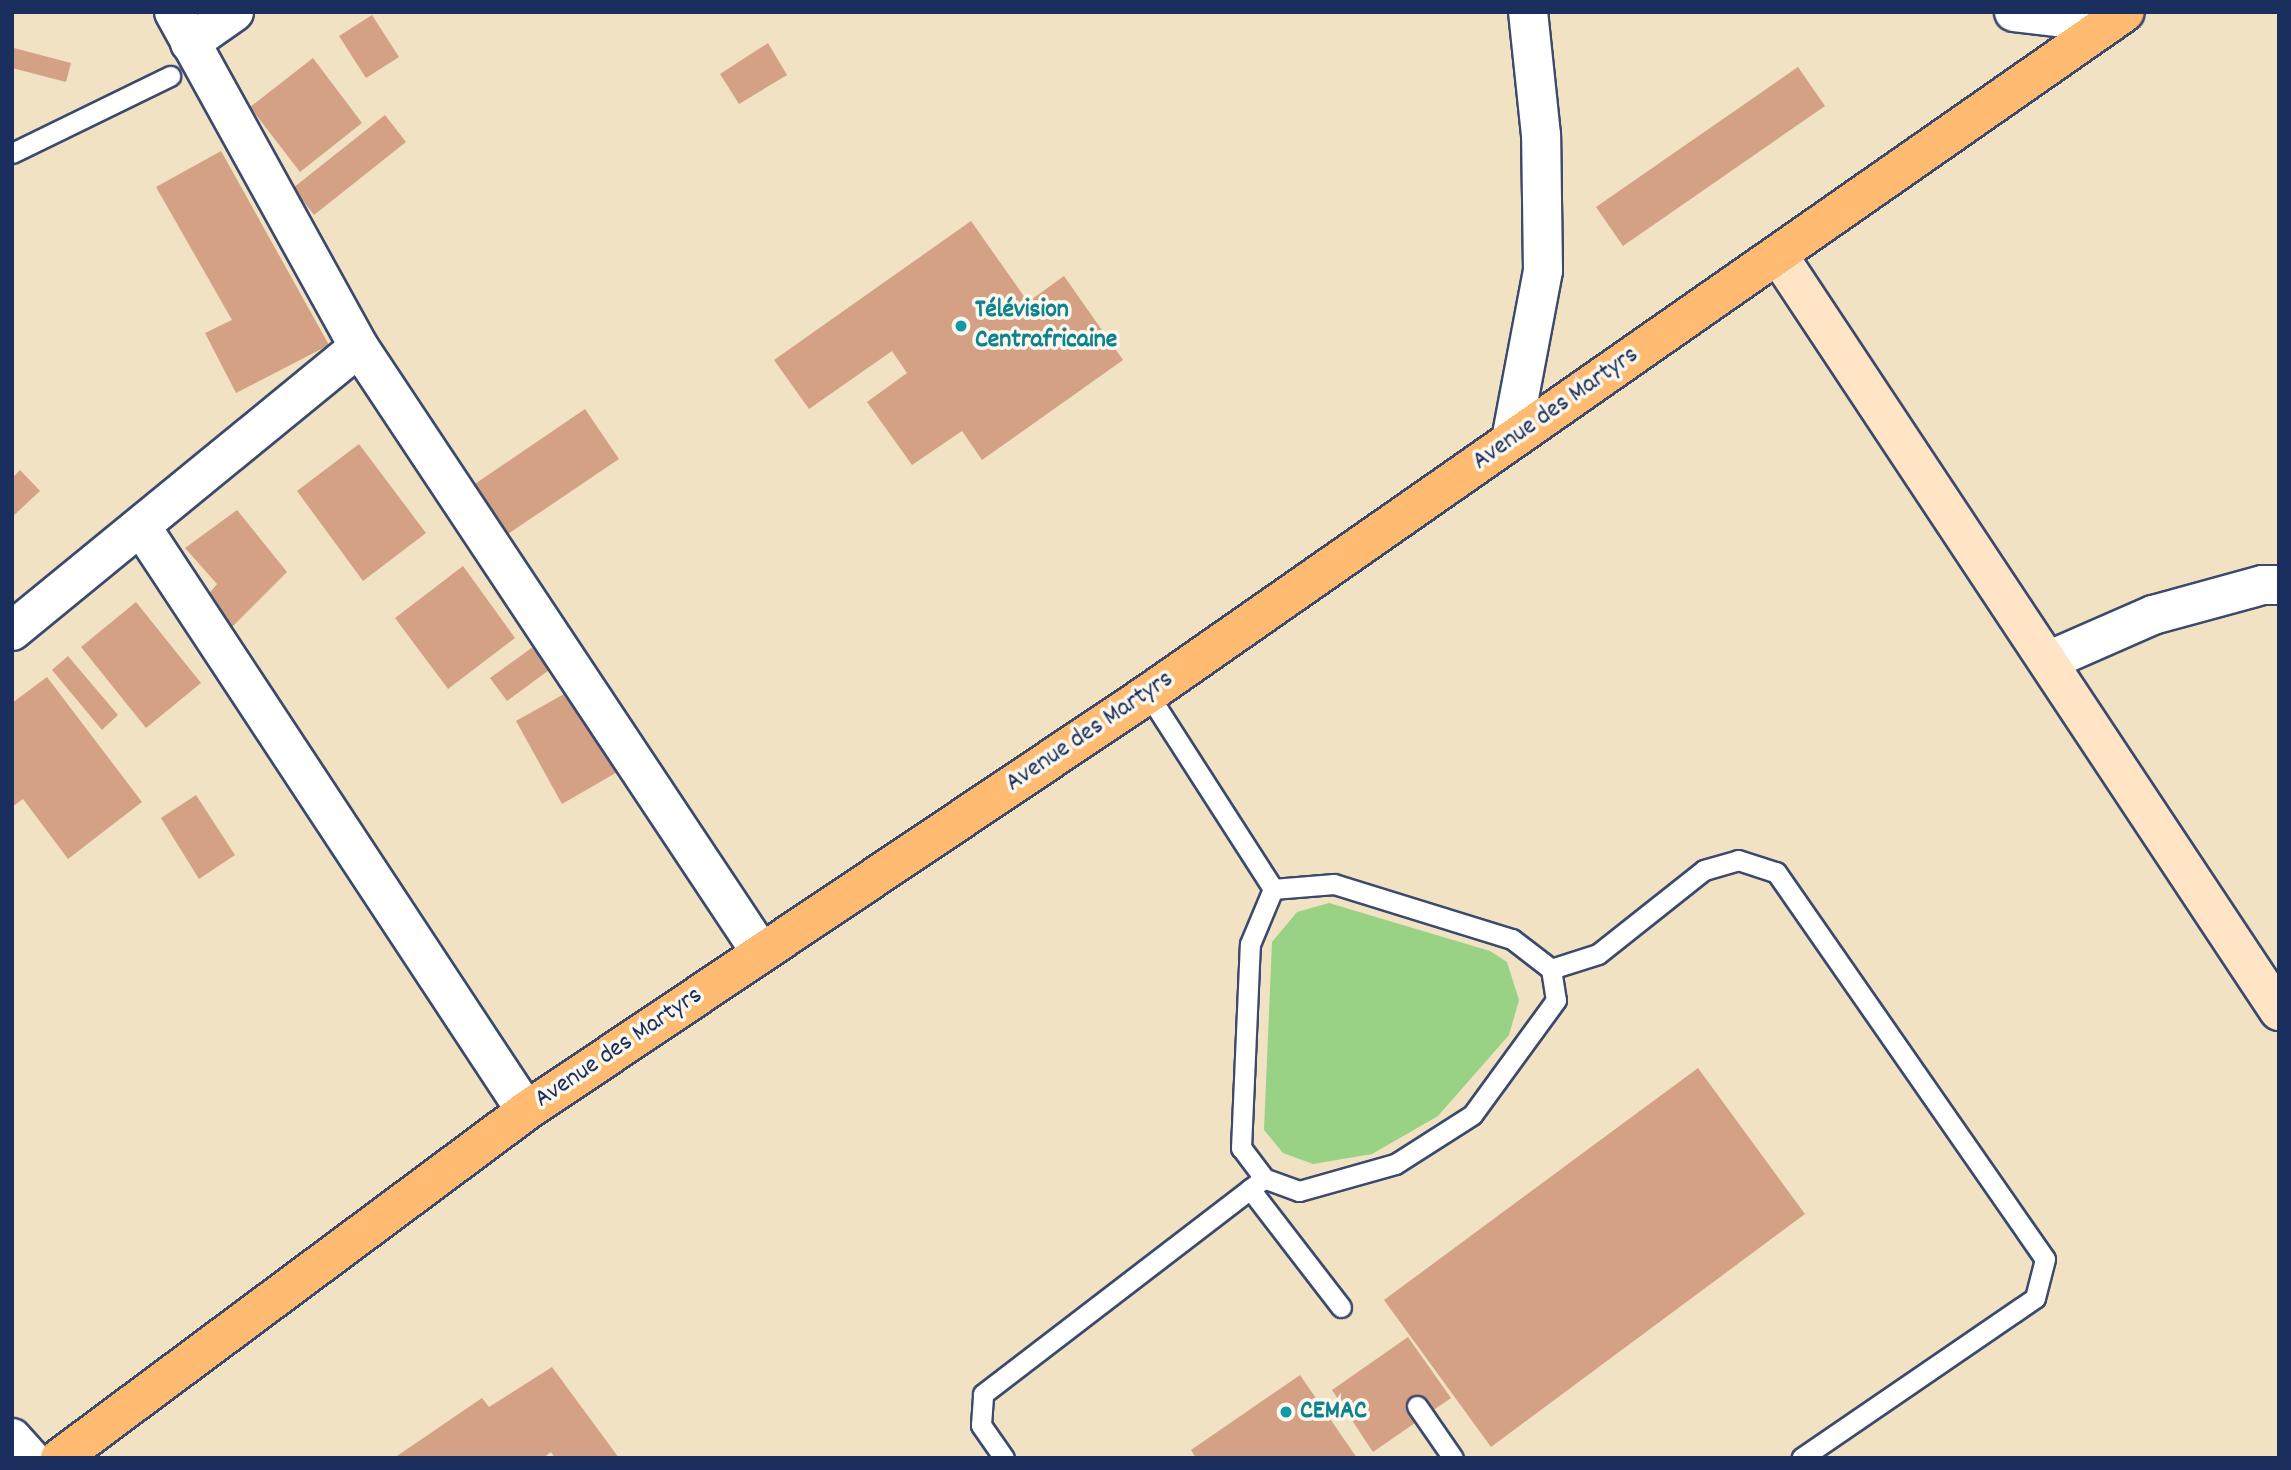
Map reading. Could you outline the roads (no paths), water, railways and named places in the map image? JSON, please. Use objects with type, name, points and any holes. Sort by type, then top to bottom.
[{"type":"main road","name":"Avenue des Martyrs","points":[[60,1458],[526,1111],[760,951],[1148,694],[2116,18]]},
{"type":"street","points":[[234,12],[182,28],[359,347],[760,951]]},
{"type":"street","points":[[1511,440],[1544,271],[1541,135],[1528,12]]},
{"type":"street","points":[[2014,12],[2116,18]]},
{"type":"street","points":[[1778,254],[2279,1011]]},
{"type":"street","points":[[12,631],[142,528],[359,347]]},
{"type":"street","points":[[142,528],[526,1111]]},
{"type":"street","points":[[2048,662],[2153,615],[2263,585],[2279,585]]},
{"type":"street","points":[[12,1438],[30,1458]]},
{"type":"lane","points":[[12,153],[170,76]]},
{"type":"lane","points":[[1148,694],[1273,889]]},
{"type":"lane","points":[[1552,969],[1598,954],[1704,870],[1738,860],[1776,872],[2045,1259],[2035,1298],[1801,1458]]},
{"type":"lane","points":[[1004,1458],[981,1426],[983,1394],[1257,1184],[1299,1191],[1395,1164],[1472,1115],[1556,1000],[1552,969],[1512,939],[1334,884],[1273,889]]},
{"type":"lane","points":[[1273,889],[1250,944],[1241,1148],[1257,1184],[1340,1307]]},
{"type":"lane","points":[[1417,1406],[1453,1458]]},
{"type":"place","name":"Télévision Centrafricaine","points":[[961,326]]},
{"type":"place","name":"CEMAC","points":[[1286,1412]]}]
